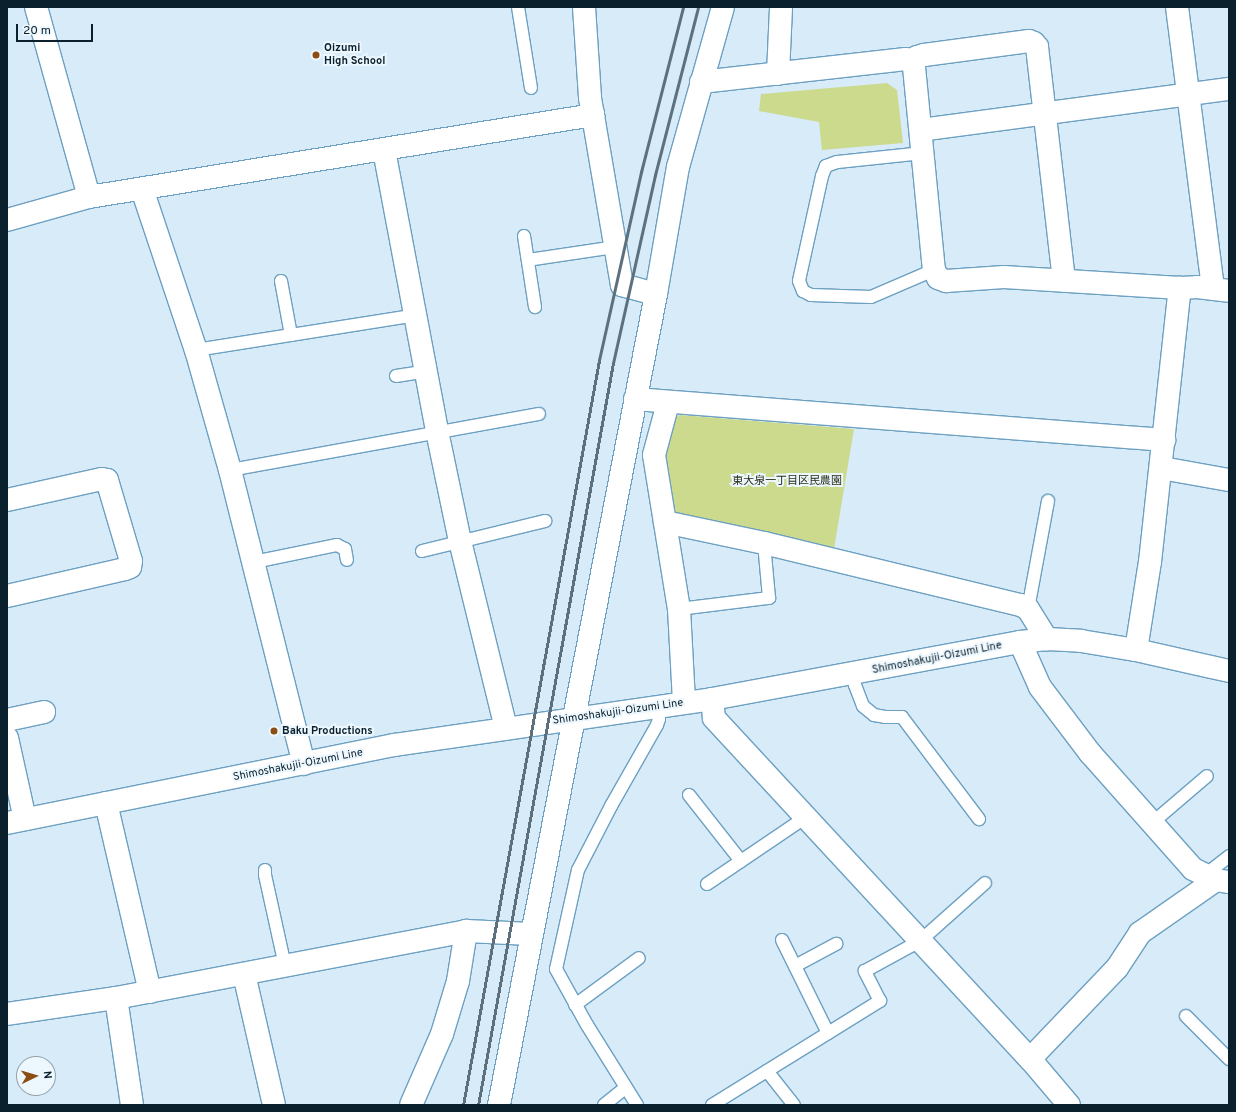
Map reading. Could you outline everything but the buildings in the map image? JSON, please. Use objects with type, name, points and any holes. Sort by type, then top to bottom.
[{"type":"street","points":[[36,7],[89,197]]},
{"type":"street","points":[[584,7],[590,98],[622,285],[656,294]]},
{"type":"street","points":[[499,1105],[572,719],[636,399],[678,167],[723,7]]},
{"type":"street","points":[[778,74],[781,7]]},
{"type":"street","points":[[912,61],[914,67],[921,130],[934,270],[938,278],[946,281],[1004,277],[1221,290],[1189,94],[1177,7]]},
{"type":"street","points":[[701,82],[906,60],[912,61],[917,57],[924,55],[1029,41],[1034,43],[1037,47],[1064,280]]},
{"type":"street","points":[[921,130],[1045,112],[1229,89]]},
{"type":"street","points":[[7,220],[89,197],[593,115]]},
{"type":"street","points":[[384,150],[437,431],[460,541],[506,728]]},
{"type":"street","points":[[142,189],[196,350],[230,470],[304,764]]},
{"type":"street","points":[[1136,650],[1150,562],[1162,468],[1180,288]]},
{"type":"street","points":[[636,399],[668,403],[1164,440]]},
{"type":"street","points":[[668,403],[654,455],[679,609],[684,702]]},
{"type":"street","points":[[1162,468],[1229,480]]},
{"type":"street","points":[[7,500],[102,479],[107,480],[131,561],[130,567],[125,569],[7,596]]},
{"type":"street","points":[[665,522],[764,543],[1021,605],[1028,609],[1047,639]]},
{"type":"street","name":"Shimoshakujii-Oizumi Line","points":[[16,821],[394,745],[712,699],[1020,642],[1047,639],[1081,641],[1136,650],[1229,671]]},
{"type":"street","points":[[1020,642],[1040,687],[1090,753],[1193,869],[1217,879]]},
{"type":"street","points":[[712,699],[714,718],[1030,1059],[1068,1105]]},
{"type":"street","points":[[7,720],[44,712]]},
{"type":"street","points":[[7,738],[16,821]]},
{"type":"street","points":[[106,803],[150,992]]},
{"type":"street","points":[[1030,1059],[1117,968],[1140,933],[1217,879]]},
{"type":"street","points":[[7,1014],[150,992],[466,931],[531,934]]},
{"type":"street","points":[[411,1105],[442,1034],[458,981],[466,931]]},
{"type":"street","points":[[244,974],[274,1105]]},
{"type":"street","points":[[116,998],[132,1105]]},
{"type":"lane","points":[[518,7],[531,88]]},
{"type":"lane","points":[[923,153],[837,162],[826,166],[822,176],[799,281],[803,291],[811,295],[871,297],[934,270]]},
{"type":"lane","points":[[524,236],[535,307]]},
{"type":"lane","points":[[528,260],[615,247]]},
{"type":"lane","points":[[281,282],[291,335]]},
{"type":"lane","points":[[196,350],[416,315]]},
{"type":"lane","points":[[396,376],[426,371]]},
{"type":"lane","points":[[230,470],[437,431],[539,414]]},
{"type":"lane","points":[[1028,609],[1048,500]]},
{"type":"lane","points":[[422,551],[545,521]]},
{"type":"lane","points":[[679,609],[769,598],[764,543]]},
{"type":"lane","points":[[254,562],[337,545],[345,549],[347,560]]},
{"type":"lane","points":[[854,673],[855,685],[863,706],[874,715],[885,718],[902,717],[979,819]]},
{"type":"lane","points":[[637,1105],[575,1005],[556,969],[578,870],[611,806],[657,725],[659,719],[656,706]]},
{"type":"lane","points":[[1152,822],[1208,776]]},
{"type":"lane","points":[[689,795],[741,861]]},
{"type":"lane","points":[[707,884],[806,817]]},
{"type":"lane","points":[[1217,879],[1229,856]]},
{"type":"lane","points":[[265,870],[285,966]]},
{"type":"lane","points":[[712,1105],[880,1001],[865,971],[920,941],[985,883]]},
{"type":"lane","points":[[782,940],[828,1033]]},
{"type":"lane","points":[[795,966],[836,944]]},
{"type":"lane","points":[[575,1005],[639,958]]},
{"type":"lane","points":[[1186,1016],[1229,1059]]},
{"type":"lane","points":[[767,1071],[794,1105]]},
{"type":"lane","points":[[604,1105],[626,1087]]},
{"type":"green space","points":[[887,83],[897,90],[903,143],[822,150],[819,122],[759,111],[761,94]]},
{"type":"green space","name":"東大泉一丁目区民農園","points":[[680,415],[854,429],[834,549],[676,513],[664,458],[673,419]]},
{"type":"railway","points":[[463,1105],[599,360],[641,172],[683,7]]},
{"type":"railway","points":[[478,1105],[613,363],[655,175],[698,7]]},
{"type":"place","name":"Oizumi High School","points":[[316,55]]},
{"type":"place","name":"Baku Productions","points":[[274,731]]}]
